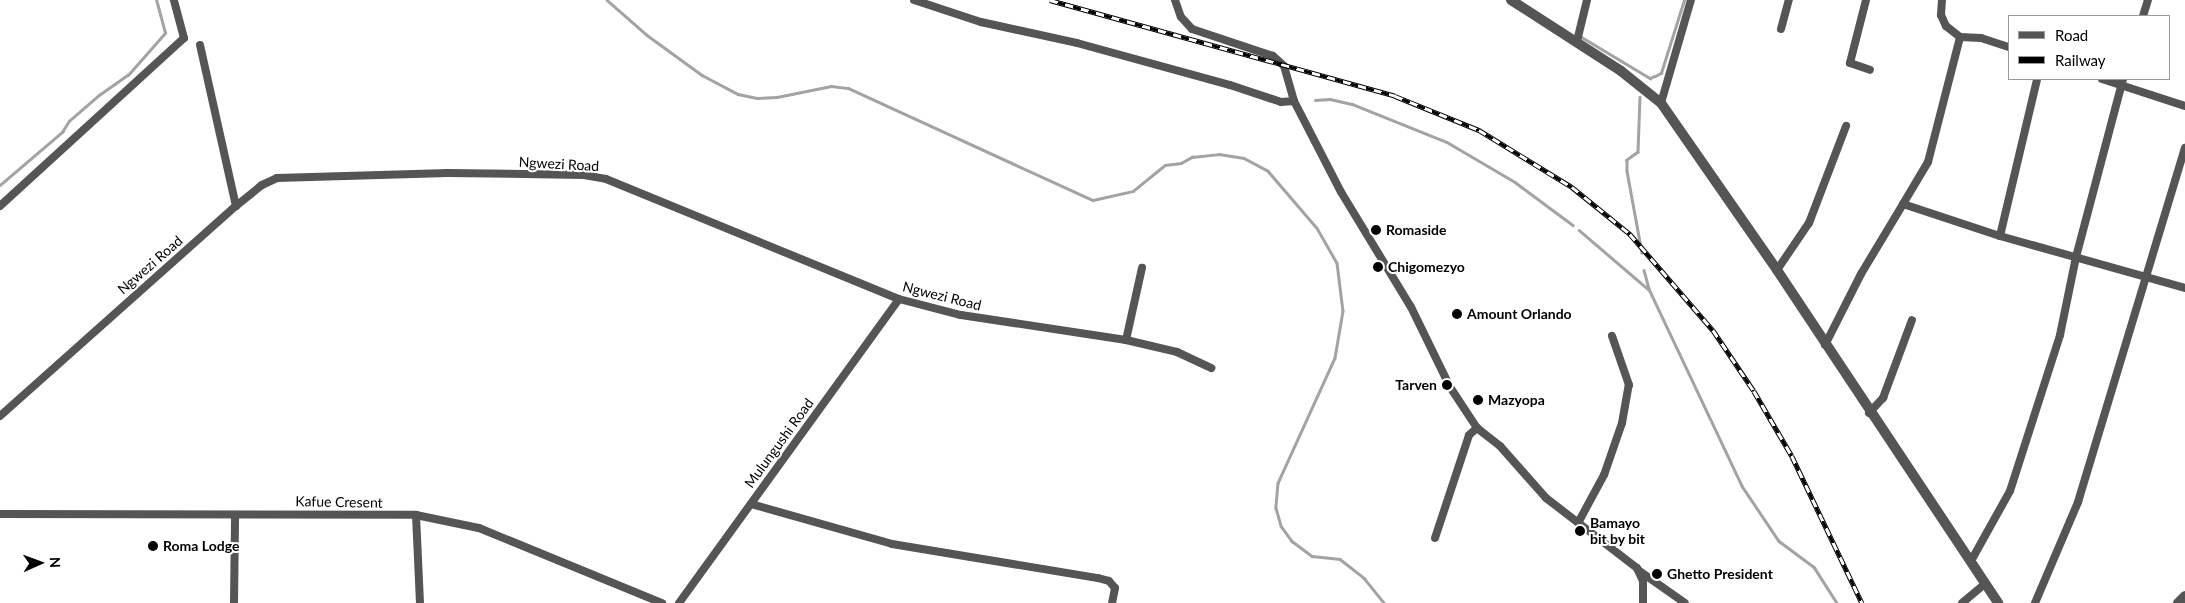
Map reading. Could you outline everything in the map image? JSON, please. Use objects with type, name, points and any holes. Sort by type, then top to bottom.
[{"type":"street","points":[[0,206],[184,38],[174,0]]},
{"type":"street","points":[[914,0],[980,22],[1077,43],[1230,85],[1282,102],[1294,101]]},
{"type":"street","points":[[1175,0],[1181,17],[1192,29],[1277,59],[1284,66],[1294,101],[1345,200],[1412,307],[1450,388],[1477,428],[1500,446],[1546,498],[1636,568],[1685,603]]},
{"type":"street","points":[[1510,0],[1577,40],[1661,103],[1777,270],[1869,413],[1998,603]]},
{"type":"street","points":[[1577,40],[1587,0]]},
{"type":"street","points":[[1661,103],[1692,0]]},
{"type":"street","points":[[1781,29],[1789,0]]},
{"type":"street","points":[[1866,0],[1850,62],[1870,70]]},
{"type":"street","points":[[1942,0],[1942,15],[1946,26],[1960,37],[1981,38],[2008,47]]},
{"type":"street","points":[[2143,15],[2148,0]]},
{"type":"street","points":[[1825,345],[1861,274],[1928,162],[1960,37]]},
{"type":"street","points":[[200,45],[236,206]]},
{"type":"street","points":[[2000,236],[2037,80]]},
{"type":"street","points":[[2109,80],[2122,82],[2185,106]]},
{"type":"street","points":[[1971,562],[2010,491],[2060,335],[2076,257],[2122,82]]},
{"type":"street","points":[[1777,270],[1809,223],[1846,126]]},
{"type":"street","points":[[2034,603],[2078,502],[2185,148]]},
{"type":"street","name":"Ngwezi Road","points":[[0,416],[236,206],[262,185],[277,178],[448,173],[584,175],[615,182],[899,299],[961,315],[1126,340],[1177,352],[1212,368]]},
{"type":"street","points":[[1902,204],[2000,236],[2185,288]]},
{"type":"street","points":[[1126,340],[1142,268]]},
{"type":"street","name":"Mulungushi Road","points":[[679,603],[899,299]]},
{"type":"street","points":[[1869,413],[1883,398],[1912,320]]},
{"type":"street","points":[[1578,523],[1604,476],[1622,423],[1629,385],[1612,336]]},
{"type":"street","points":[[1435,538],[1469,435],[1477,428]]},
{"type":"street","points":[[751,504],[892,544],[1109,581],[1115,588],[1112,603]]},
{"type":"street","name":"Kafue Cresent","points":[[0,514],[235,517],[293,514],[416,515],[479,528],[662,603]]},
{"type":"street","points":[[416,515],[420,603]]},
{"type":"street","points":[[234,603],[235,517]]},
{"type":"street","points":[[1636,568],[1642,581],[1642,603]]},
{"type":"street","points":[[1962,603],[1985,584]]},
{"type":"street","points":[[2178,603],[2185,596]]},
{"type":"waterway","points":[[0,185],[62,132],[69,121],[99,95],[128,75],[165,33],[156,0]]},
{"type":"waterway","points":[[607,0],[647,35],[702,75],[738,94],[757,98],[777,97],[831,86],[848,88],[1093,200],[1133,191],[1165,165],[1181,163],[1192,157],[1219,154],[1244,158],[1268,171],[1317,228],[1337,263],[1343,311],[1335,358],[1278,483],[1276,508],[1281,526],[1292,541],[1312,556],[1340,559],[1364,578],[1384,603]]},
{"type":"waterway","points":[[1580,36],[1650,78],[1661,73],[1684,0]]},
{"type":"waterway","points":[[1640,97],[1638,152],[1627,160],[1627,171],[1642,253]]},
{"type":"waterway","points":[[1315,100],[1330,99],[1352,104],[1447,142],[1515,182],[1573,225]]},
{"type":"waterway","points":[[1579,230],[1648,289]]},
{"type":"waterway","points":[[1644,270],[1649,289],[1742,486],[1779,541],[1814,567],[1837,603]]},
{"type":"railway","points":[[1050,0],[1395,96],[1479,130],[1572,187],[1630,234],[1713,330],[1754,391],[1792,456],[1862,603]]},
{"type":"place","name":"Romaside","points":[[1376,230]]},
{"type":"place","name":"Chigomezyo","points":[[1378,267]]},
{"type":"place","name":"Amount Orlando","points":[[1457,314]]},
{"type":"place","name":"Tarven","points":[[1447,385]]},
{"type":"place","name":"Mazyopa","points":[[1478,400]]},
{"type":"place","name":"Bamayo bit by bit","points":[[1580,531]]},
{"type":"place","name":"Roma Lodge","points":[[153,546]]},
{"type":"place","name":"Ghetto President","points":[[1657,574]]}]
